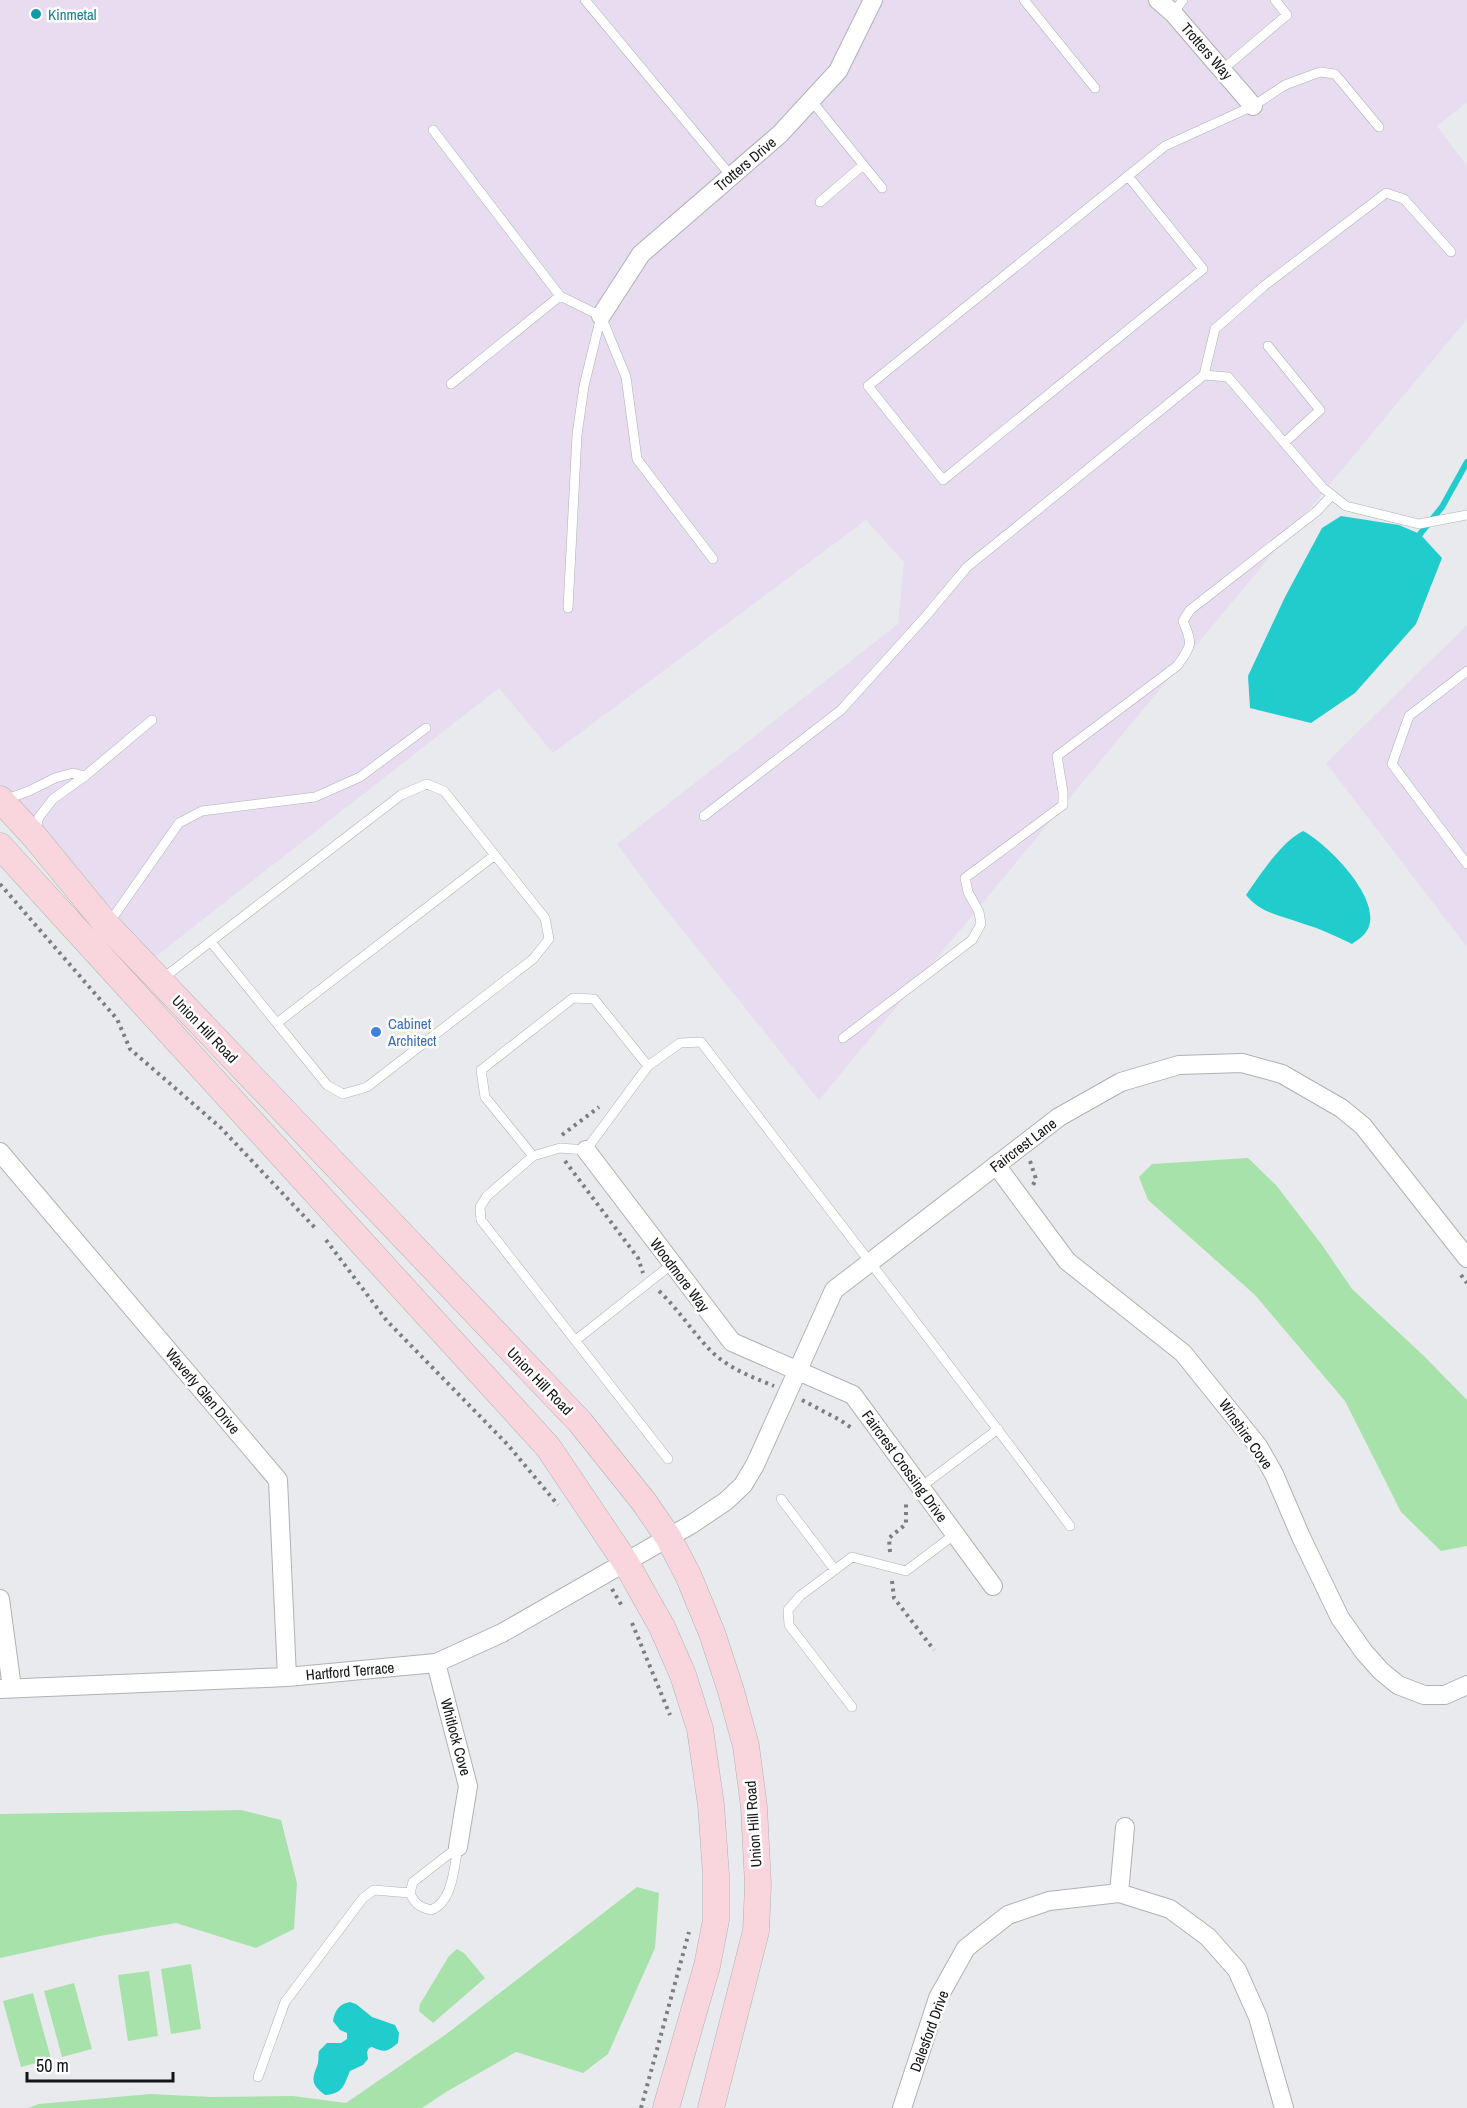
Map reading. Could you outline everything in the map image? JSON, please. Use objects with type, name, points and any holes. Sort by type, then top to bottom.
[{"type":"street","name":"Trotters Drive","points":[[601,316],[641,254],[780,134],[838,71],[873,0]]},
{"type":"street","name":"Trotters Way","points":[[1158,0],[1178,6],[1222,69],[1253,106]]},
{"type":"street","name":"Union Hill Road","points":[[1,800],[34,836],[107,926],[149,989],[542,1439],[583,1496],[626,1563],[671,1646],[700,1729],[711,1805],[716,1875],[716,1920],[707,1966],[666,2108]]},
{"type":"street","name":"Union Hill Road","points":[[0,846],[149,989],[579,1422],[615,1465],[668,1537],[700,1604],[731,1691],[746,1746],[754,1807],[758,1885],[756,1931],[711,2108]]},
{"type":"street","name":"Faircrest Lane","points":[[668,1537],[726,1501],[743,1485],[769,1436],[834,1290],[1059,1117],[1121,1082],[1179,1065],[1242,1063],[1291,1078],[1341,1108],[1363,1126],[1461,1262]]},
{"type":"street","name":"Woodmore Way","points":[[586,1149],[732,1342],[797,1372]]},
{"type":"street","name":"Waverly Glen Drive","points":[[0,1152],[278,1480],[287,1677]]},
{"type":"street","name":"Winshire Cove","points":[[996,1166],[1067,1261],[1183,1353],[1258,1446],[1274,1474],[1340,1618],[1364,1652],[1381,1671],[1398,1685],[1424,1695],[1445,1695],[1467,1685]]},
{"type":"street","name":"Faircrest Crossing Drive","points":[[797,1372],[853,1395],[993,1586]]},
{"type":"street","name":"Hartford Terrace","points":[[6,1689],[287,1677],[436,1663],[502,1633],[668,1537]]},
{"type":"street","points":[[0,1599],[6,1689]]},
{"type":"street","name":"Whitlock Cove","points":[[436,1663],[468,1786],[458,1847]]},
{"type":"street","points":[[1119,1893],[1125,1827]]},
{"type":"street","name":"Dalesford Drive","points":[[902,2108],[938,1998],[966,1948],[1008,1915],[1049,1901],[1119,1893],[1170,1910],[1208,1937],[1237,1970],[1258,2017],[1284,2108]]},
{"type":"lane","points":[[585,0],[731,176]]},
{"type":"lane","points":[[1024,0],[1095,88]]},
{"type":"lane","points":[[1222,69],[1287,15],[1275,0]]},
{"type":"lane","points":[[1128,176],[1203,269],[943,480],[868,386],[1165,146],[1253,106],[1285,85],[1320,72],[1335,74],[1379,127]]},
{"type":"lane","points":[[811,100],[882,188]]},
{"type":"lane","points":[[433,130],[560,296],[601,316],[626,377],[637,459],[713,559]]},
{"type":"lane","points":[[820,202],[863,165]]},
{"type":"lane","points":[[704,816],[841,710],[967,567],[1204,375],[1215,329],[1264,286],[1386,193],[1404,198],[1451,252]]},
{"type":"lane","points":[[451,384],[560,296]]},
{"type":"lane","points":[[568,608],[577,435],[584,386],[601,316]]},
{"type":"lane","points":[[1268,346],[1320,410],[1284,443]]},
{"type":"lane","points":[[1204,375],[1228,377],[1323,488],[1346,506],[1419,524],[1467,515]]},
{"type":"lane","points":[[843,1038],[972,940],[981,924],[979,912],[968,892],[965,878],[1063,805],[1057,756],[1177,666],[1188,651],[1191,639],[1184,621],[1190,610],[1317,511],[1332,495]]},
{"type":"lane","points":[[1467,671],[1408,716],[1392,764],[1467,864]]},
{"type":"lane","points":[[34,836],[39,817],[53,799],[85,776],[152,720]]},
{"type":"lane","points":[[107,926],[179,823],[202,811],[315,797],[360,777],[426,728]]},
{"type":"lane","points":[[1,800],[29,791],[55,778],[73,773],[85,776]]},
{"type":"lane","points":[[149,989],[401,795],[427,784],[444,791],[545,918],[549,939],[533,959],[367,1087],[343,1094],[327,1084],[211,942]]},
{"type":"lane","points":[[277,1023],[495,855]]},
{"type":"lane","points":[[532,1156],[485,1097],[480,1070],[573,998],[594,999],[648,1066]]},
{"type":"lane","points":[[668,1459],[481,1220],[480,1207],[487,1196],[532,1156],[560,1148],[586,1149],[648,1066],[680,1043],[701,1042],[1070,1526]]},
{"type":"lane","points":[[576,1340],[672,1264]]},
{"type":"lane","points":[[921,1487],[998,1429]]},
{"type":"lane","points":[[781,1499],[835,1570]]},
{"type":"lane","points":[[852,1707],[789,1625],[788,1610],[800,1596],[852,1557],[906,1571],[955,1534]]},
{"type":"lane","points":[[458,1847],[443,1902],[431,1910],[421,1908],[415,1903],[410,1893],[413,1882],[458,1847]]},
{"type":"lane","points":[[258,2077],[285,2002],[363,1898],[374,1890],[410,1893]]},
{"type":"path","points":[[0,884],[117,1019],[130,1049],[221,1128],[328,1241],[387,1321],[508,1445],[560,1507]]},
{"type":"path","points":[[1461,1262],[1467,1283]]},
{"type":"path","points":[[604,1575],[626,1612]]},
{"type":"path","points":[[632,1622],[672,1720]]},
{"type":"path","points":[[641,2108],[691,1924]]},
{"type":"shaded area","points":[[0,0],[1467,0],[1467,102],[1437,126],[1467,166],[1467,319],[819,1100],[656,897],[617,844],[898,624],[904,562],[866,520],[553,753],[499,688],[151,960],[0,789]]},
{"type":"shaded area","points":[[1467,625],[1467,947],[1326,763]]},
{"type":"green space","points":[[1248,1158],[1276,1185],[1352,1289],[1467,1400],[1467,1546],[1441,1551],[1401,1512],[1345,1401],[1255,1295],[1148,1200],[1139,1177],[1152,1164]]},
{"type":"green space","points":[[241,1810],[281,1820],[297,1883],[294,1929],[256,1948],[176,1923],[100,1936],[0,1958],[0,1814]]},
{"type":"green space","points":[[637,1887],[659,1893],[655,1948],[608,2054],[583,2073],[516,2052],[422,2108],[28,2108],[39,2104],[150,2094],[212,2097],[293,2096],[346,2103],[445,2035]]},
{"type":"green space","points":[[457,1949],[464,1953],[485,1978],[433,2023],[419,2011],[420,2004],[449,1956]]},
{"type":"green space","points":[[191,1964],[201,2029],[171,2034],[161,1969]]},
{"type":"green space","points":[[149,1971],[158,2036],[128,2041],[118,1975]]},
{"type":"green space","points":[[74,1983],[92,2049],[62,2057],[44,1991]]},
{"type":"green space","points":[[33,1993],[51,2059],[21,2067],[3,2001]]},
{"type":"water","points":[[1341,516],[1399,525],[1420,534],[1442,558],[1416,624],[1355,693],[1311,723],[1250,708],[1248,676],[1285,597],[1322,528]]},
{"type":"water","points":[[1303,831],[1339,861],[1362,890],[1370,920],[1366,932],[1352,944],[1322,930],[1265,910],[1246,895],[1279,851]]},
{"type":"water","points":[[350,2002],[372,2017],[395,2025],[399,2033],[398,2043],[386,2051],[369,2048],[368,2059],[363,2065],[350,2071],[342,2088],[336,2093],[325,2095],[314,2082],[319,2051],[327,2043],[341,2043],[347,2039],[347,2033],[340,2030],[333,2021],[338,2008]]},
{"type":"waterway","points":[[1420,534],[1442,507],[1467,462]]},
{"type":"place","name":"Kinmetal","points":[[36,14]]},
{"type":"place","name":"Cabinet Architect","points":[[376,1032]]}]
